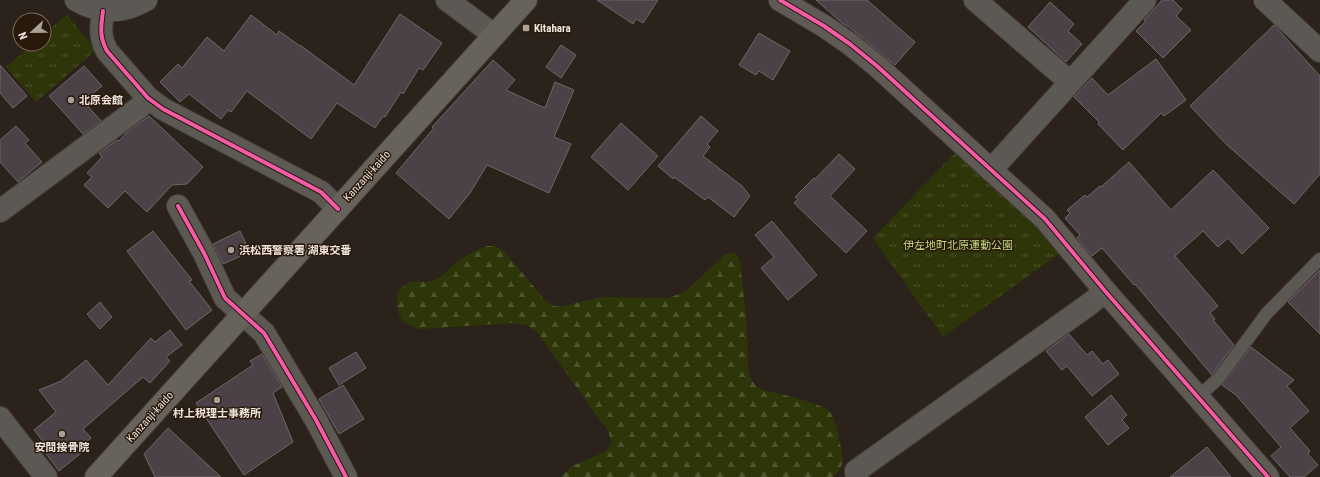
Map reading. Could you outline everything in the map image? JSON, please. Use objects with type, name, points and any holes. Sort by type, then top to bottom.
[{"type":"main road","name":"Kanzanji-kaido","points":[[96,477],[526,0]]},
{"type":"street","points":[[76,0],[88,7],[103,11],[119,11],[135,6],[146,0]]},
{"type":"street","points":[[447,0],[494,36]]},
{"type":"street","points":[[780,0],[824,26],[877,66],[1045,219],[1105,291],[1268,477]]},
{"type":"street","points":[[975,0],[1070,82]]},
{"type":"street","points":[[991,170],[1145,0]]},
{"type":"street","points":[[1265,0],[1320,51]]},
{"type":"street","points":[[103,11],[101,32],[102,42],[107,50],[148,98],[163,109],[321,192],[338,209]]},
{"type":"street","points":[[0,211],[140,107],[148,98]]},
{"type":"street","points":[[178,206],[204,253],[225,298],[264,333],[316,420],[346,477]]},
{"type":"street","points":[[857,477],[856,471],[1091,303],[1105,291]]},
{"type":"street","points":[[0,418],[46,477]]},
{"type":"lane","points":[[1198,397],[1219,378],[1267,313],[1320,258]]},
{"type":"green space","points":[[67,15],[96,50],[36,102],[6,67],[24,52],[52,52],[52,27]]},
{"type":"green space","name":"伊左地町北原運動公園","points":[[955,153],[1037,228],[1059,254],[943,337],[873,238]]},
{"type":"green space","points":[[486,246],[495,246],[503,250],[545,300],[553,306],[563,306],[602,297],[667,298],[677,295],[688,289],[726,254],[733,252],[737,255],[740,261],[750,378],[756,386],[763,390],[809,402],[830,412],[836,425],[842,452],[842,464],[840,468],[832,477],[561,477],[572,466],[605,452],[612,443],[608,431],[537,332],[527,325],[513,323],[421,329],[413,327],[403,321],[400,317],[397,292],[403,286],[417,281],[426,282],[437,279],[458,261]]},
{"type":"building","points":[[597,0],[658,0],[643,23],[636,19],[633,24]]},
{"type":"building","points":[[816,0],[867,0],[915,42],[895,65],[849,27],[843,24]]},
{"type":"building","points":[[1162,0],[1173,0],[1182,9],[1176,16],[1191,30],[1163,58],[1136,31],[1146,21],[1144,20]]},
{"type":"building","points":[[1050,2],[1074,24],[1068,31],[1082,44],[1066,62],[1028,27]]},
{"type":"building","points":[[400,14],[442,43],[423,70],[419,68],[403,94],[401,92],[385,117],[383,116],[375,128],[337,103],[311,139],[247,91],[231,112],[228,110],[221,119],[189,94],[180,102],[160,82],[178,64],[182,68],[207,37],[224,51],[251,15],[277,35],[279,31],[300,45],[354,85]]},
{"type":"building","points":[[1274,25],[1320,76],[1320,174],[1294,204],[1227,145],[1190,106]]},
{"type":"building","points":[[759,33],[790,51],[773,80],[759,71],[756,75],[739,65]]},
{"type":"building","points":[[561,45],[576,55],[561,78],[546,67]]},
{"type":"building","points":[[1156,59],[1186,100],[1164,116],[1161,113],[1123,150],[1098,124],[1099,122],[1074,97],[1092,78],[1108,95]]},
{"type":"building","points":[[493,60],[515,80],[506,90],[545,108],[555,82],[574,90],[554,137],[571,144],[549,193],[487,165],[470,193],[449,219],[396,173],[434,128],[432,127]]},
{"type":"building","points":[[0,65],[27,96],[13,108],[0,93]]},
{"type":"building","name":"北原会館","points":[[84,66],[102,86],[91,95],[93,97],[85,103],[101,121],[83,134],[49,96]]},
{"type":"building","points":[[149,116],[203,167],[187,184],[172,185],[147,212],[125,191],[108,208],[84,185],[92,177],[87,173],[102,157],[99,153],[117,140],[119,141],[127,132]]},
{"type":"building","points":[[701,116],[718,131],[707,144],[710,147],[703,156],[742,186],[750,196],[734,217],[708,197],[705,200],[674,177],[673,179],[658,166]]},
{"type":"building","points":[[621,123],[658,156],[628,190],[591,157]]},
{"type":"building","points":[[16,126],[29,140],[25,143],[42,162],[18,182],[0,162],[0,140]]},
{"type":"building","points":[[839,154],[855,169],[830,196],[867,231],[846,253],[794,203],[798,199],[795,197]]},
{"type":"building","points":[[1129,162],[1171,210],[1213,170],[1269,228],[1242,254],[1228,238],[1218,247],[1203,231],[1175,256],[1218,306],[1210,313],[1215,319],[1213,320],[1234,345],[1212,375],[1135,284],[1134,285],[1102,248],[1092,256],[1077,238],[1080,235],[1065,218],[1070,213],[1067,210],[1085,195],[1087,197],[1100,186],[1101,187]]},
{"type":"building","points":[[772,221],[817,275],[788,300],[761,268],[774,257],[755,235]]},
{"type":"building","points":[[153,231],[192,280],[189,281],[212,310],[186,330],[127,251]]},
{"type":"building","name":"浜松西警察署 湖東交番","points":[[240,231],[250,252],[223,264],[213,244]]},
{"type":"building","points":[[1320,270],[1320,334],[1288,302]]},
{"type":"building","points":[[100,302],[112,317],[100,329],[87,314]]},
{"type":"building","points":[[170,330],[182,345],[166,357],[170,361],[150,383],[143,377],[83,429],[91,438],[77,449],[81,453],[59,471],[41,447],[45,444],[34,430],[56,412],[39,390],[61,381],[86,360],[108,385],[151,338],[155,342]]},
{"type":"building","points":[[1069,334],[1087,355],[1092,351],[1103,364],[1108,360],[1119,374],[1092,396],[1067,366],[1062,370],[1046,351]]},
{"type":"building","points":[[1251,347],[1294,380],[1287,386],[1309,411],[1290,428],[1310,451],[1308,454],[1318,465],[1304,477],[1290,477],[1271,456],[1281,447],[1236,395],[1222,385]]},
{"type":"building","points":[[356,352],[366,368],[339,385],[329,368]]},
{"type":"building","points":[[262,354],[282,387],[273,393],[293,442],[244,475],[196,403],[253,365],[250,361]]},
{"type":"building","points":[[343,385],[364,419],[339,434],[319,399]]},
{"type":"building","points":[[1111,395],[1127,415],[1122,420],[1129,428],[1108,445],[1085,417]]},
{"type":"building","points":[[168,428],[221,477],[155,477],[144,454]]},
{"type":"building","points":[[1207,447],[1231,477],[1170,477]]},
{"type":"cycle path","points":[[780,0],[824,26],[850,44],[877,66],[1045,219],[1105,291],[1268,477]]},
{"type":"cycle path","points":[[103,11],[101,27],[104,46],[148,98],[163,109],[321,192],[338,209]]},
{"type":"cycle path","points":[[178,206],[204,253],[225,298],[264,333],[316,420],[346,477]]},
{"type":"place","name":"Kitahara","points":[[526,28]]},
{"type":"place","name":"北原会館","points":[[71,100]]},
{"type":"place","name":"浜松西警察署 湖東交番","points":[[231,250]]},
{"type":"place","name":"村上税理士事務所","points":[[217,400]]},
{"type":"place","name":"安間接骨院","points":[[62,434]]}]
